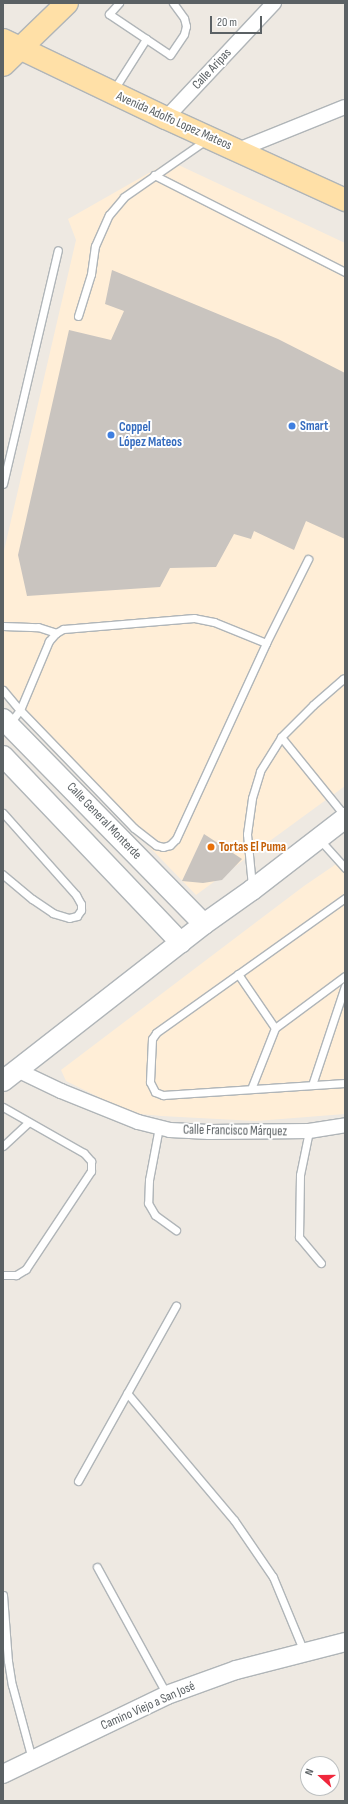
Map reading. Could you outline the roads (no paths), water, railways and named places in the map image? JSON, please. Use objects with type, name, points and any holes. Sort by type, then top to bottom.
[{"type":"main road","points":[[3,65],[11,44],[68,3]]},
{"type":"main road","name":"Avenida Adolfo Lopez Mateos","points":[[11,44],[166,118],[345,200]]},
{"type":"main road","name":"Calle General Monterde","points":[[9,721],[204,924]]},
{"type":"main road","points":[[3,756],[181,944]]},
{"type":"main road","points":[[10,1075],[181,944],[204,924],[252,890],[345,818]]},
{"type":"street","name":"Calle Aripas","points":[[166,118],[274,3]]},
{"type":"street","points":[[238,150],[345,107]]},
{"type":"street","name":"Calle Francisco Márquez","points":[[10,1075],[82,1099],[138,1122],[170,1130],[209,1132],[309,1131],[345,1125]]},
{"type":"street","name":"Camino Viejo a San José","points":[[3,1774],[167,1695],[236,1670],[345,1642]]},
{"type":"lane","points":[[119,3],[109,14],[170,55],[184,34],[186,26],[184,18],[173,3]]},
{"type":"lane","points":[[112,92],[146,39]]},
{"type":"lane","points":[[78,316],[91,274],[95,246],[101,229],[124,197],[210,138]]},
{"type":"lane","points":[[154,175],[345,272]]},
{"type":"lane","points":[[3,484],[58,250]]},
{"type":"lane","points":[[4,692],[9,721],[156,846],[170,845],[176,839],[266,644],[308,559]]},
{"type":"lane","points":[[9,721],[49,641],[56,633],[63,629],[194,618],[214,622],[266,644]]},
{"type":"lane","points":[[3,626],[38,627],[56,633]]},
{"type":"lane","points":[[252,890],[247,834],[252,798],[260,771],[282,737],[313,704],[344,679],[345,681]]},
{"type":"lane","points":[[282,737],[345,818]]},
{"type":"lane","points":[[3,813],[76,895],[81,904],[81,910],[77,916],[69,918],[53,913],[32,899],[3,875]]},
{"type":"lane","points":[[319,839],[345,868]]},
{"type":"lane","points":[[345,898],[156,1033],[152,1039],[150,1082],[155,1092],[163,1094],[345,1083]]},
{"type":"lane","points":[[238,974],[275,1028]]},
{"type":"lane","points":[[251,1089],[275,1028],[345,976]]},
{"type":"lane","points":[[312,1085],[345,986]]},
{"type":"lane","points":[[3,1107],[84,1153],[91,1161],[91,1171],[26,1269],[16,1275],[3,1275]]},
{"type":"lane","points":[[3,1146],[29,1122]]},
{"type":"lane","points":[[159,1127],[149,1180],[148,1203],[155,1215],[176,1230]]},
{"type":"lane","points":[[309,1131],[300,1175],[299,1237],[321,1263]]},
{"type":"lane","points":[[78,1481],[176,1306]]},
{"type":"lane","points":[[127,1394],[234,1520],[273,1577],[304,1652]]},
{"type":"lane","points":[[97,1567],[167,1695]]},
{"type":"lane","points":[[3,1595],[8,1661],[12,1685],[32,1759]]},
{"type":"place","name":"Smart","points":[[292,426]]},
{"type":"place","name":"Coppel López Mateos","points":[[111,435]]},
{"type":"place","name":"Tortas El Puma","points":[[211,847]]}]
